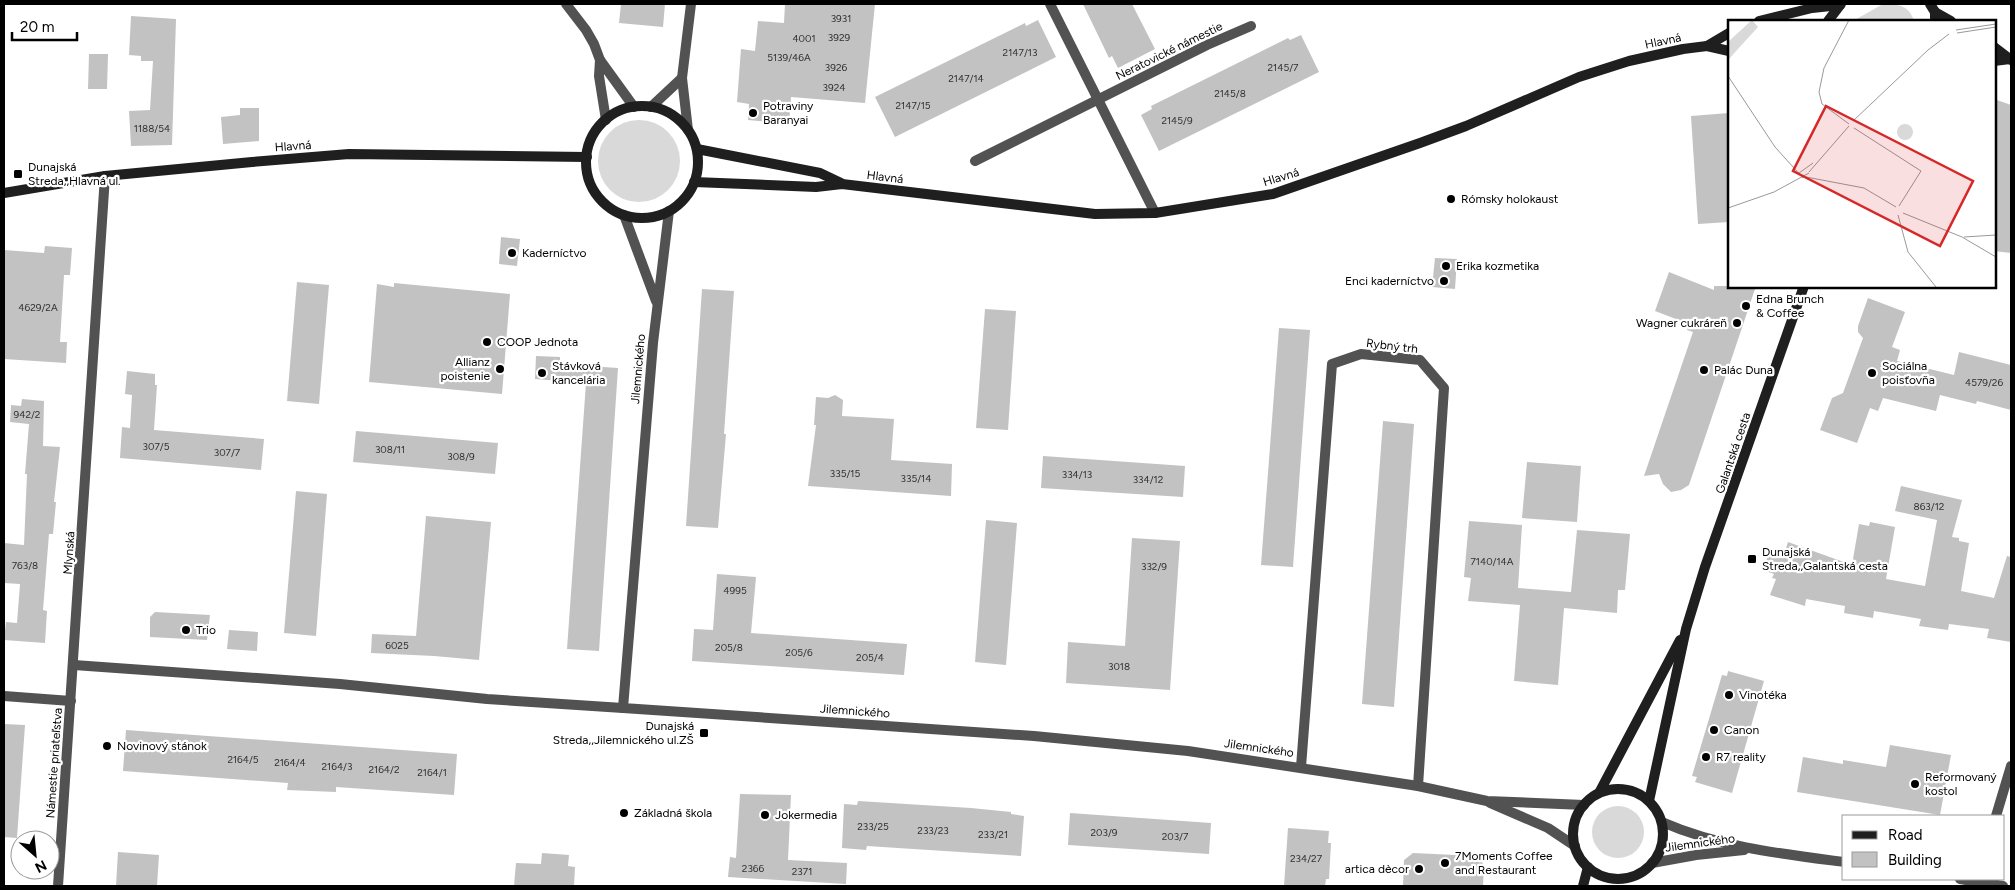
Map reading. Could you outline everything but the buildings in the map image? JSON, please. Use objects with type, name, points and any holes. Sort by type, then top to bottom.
[{"type":"main road","points":[[1763,20],[1812,8],[1841,4]]},
{"type":"main road","points":[[1829,20],[1841,4]]},
{"type":"main road","points":[[1933,12],[1949,20]]},
{"type":"main road","points":[[1707,46],[1728,34]]},
{"type":"main road","points":[[1707,46],[1728,51]]},
{"type":"main road","name":"Hlavná","points":[[694,182],[816,187],[842,184],[1095,214],[1155,213],[1274,194],[1466,126],[1579,77],[1629,62],[1683,49],[1707,46]]},
{"type":"main road","points":[[1995,48],[2010,59]]},
{"type":"main road","points":[[1995,61],[2010,59]]},
{"type":"main road","points":[[634,107],[651,107],[672,115],[688,130],[697,149],[698,162],[694,182],[687,196],[669,211],[650,217],[624,215],[608,206],[596,192],[588,175],[587,157],[593,136],[606,120],[619,112],[634,107]]},
{"type":"main road","name":"Hlavná","points":[[697,149],[820,173],[842,184]]},
{"type":"main road","name":"Hlavná","points":[[4,193],[105,176],[349,154],[587,157]]},
{"type":"main road","name":"Galantská cesta","points":[[1649,801],[1686,628],[1705,567],[1803,288]]},
{"type":"main road","name":"Galantská cesta","points":[[1599,793],[1686,628]]},
{"type":"main road","points":[[1611,789],[1624,789],[1636,792],[1649,801],[1658,812],[1662,822],[1662,842],[1659,853],[1652,863],[1643,871],[1633,876],[1621,878],[1609,877],[1588,867],[1580,857],[1575,846],[1573,834],[1575,822],[1584,805],[1599,793],[1611,789]]},
{"type":"main road","points":[[1583,886],[1588,867]]},
{"type":"main road","points":[[1628,886],[1633,876]]},
{"type":"street","points":[[566,4],[586,30],[600,60],[634,107]]},
{"type":"street","points":[[688,130],[682,78],[691,4]]},
{"type":"street","points":[[1050,4],[1155,213]]},
{"type":"street","name":"Neratovické námestie","points":[[974,160],[1099,100],[1207,45],[1251,26]]},
{"type":"street","points":[[600,60],[599,76],[606,120]]},
{"type":"street","points":[[651,107],[682,78]]},
{"type":"street","name":"Mlynská","points":[[74,665],[105,176]]},
{"type":"street","name":"Jilemnického","points":[[669,211],[657,302],[623,708],[1034,736],[1188,751],[1418,786],[1487,801],[1584,805]]},
{"type":"street","name":"Jilemnického","points":[[624,215],[657,302]]},
{"type":"street","name":"Rybný trh","points":[[1301,767],[1332,364],[1361,354],[1420,360],[1444,388],[1418,786]]},
{"type":"street","points":[[74,665],[340,684],[486,699],[623,708]]},
{"type":"street","name":"Námestie priateľstva","points":[[58,886],[74,665]]},
{"type":"street","name":"Námestie priateľstva","points":[[4,696],[72,701]]},
{"type":"street","points":[[1996,815],[2011,766]]},
{"type":"street","name":"Jilemnického","points":[[1487,801],[1548,828],[1575,846]]},
{"type":"street","name":"Jilemnického","points":[[1662,822],[1680,830],[1750,849],[1842,862]]},
{"type":"street","name":"Jilemnického","points":[[1652,863],[1696,855],[1750,849]]},
{"type":"street","points":[[1975,880],[2003,886]]},
{"type":"shaded area","points":[[1883,4],[1893,4],[1906,9],[1914,20],[1855,20]]},
{"type":"shaded area","points":[[631,120],[647,120],[662,127],[673,138],[680,153],[677,177],[668,190],[647,202],[631,202],[616,195],[605,184],[598,169],[598,153],[605,138],[616,127]]},
{"type":"shaded area","points":[[1613,806],[1623,806],[1632,810],[1640,818],[1644,832],[1640,846],[1632,854],[1623,858],[1613,858],[1604,854],[1596,846],[1592,837],[1592,827],[1596,818],[1604,810]]},
{"type":"place","name":"Potraviny Baranyai","points":[[753,113]]},
{"type":"place","name":"Dunajská Streda,,Hlavná ul.","points":[[18,174]]},
{"type":"place","name":"Rómsky holokaust","points":[[1451,199]]},
{"type":"place","name":"Kaderníctvo","points":[[512,253]]},
{"type":"place","name":"Erika kozmetika","points":[[1446,266]]},
{"type":"place","name":"Enci kaderníctvo","points":[[1444,281]]},
{"type":"place","name":"Edna Brunch & Coffee","points":[[1746,306]]},
{"type":"place","name":"Wagner cukráreň","points":[[1737,323]]},
{"type":"place","name":"COOP Jednota","points":[[487,342]]},
{"type":"place","name":"Allianz poistenie","points":[[500,369]]},
{"type":"place","name":"Palác Duna","points":[[1704,370]]},
{"type":"place","name":"Stávková kancelária","points":[[542,373]]},
{"type":"place","name":"Sociálna poisťovňa","points":[[1872,373]]},
{"type":"place","name":"Dunajská Streda,,Galantská cesta","points":[[1752,559]]},
{"type":"place","name":"Trio","points":[[186,630]]},
{"type":"place","name":"Vinotéka","points":[[1729,695]]},
{"type":"place","name":"Canon","points":[[1714,730]]},
{"type":"place","name":"Dunajská Streda,,Jilemnického ul.ZŠ","points":[[704,733]]},
{"type":"place","name":"Novinový stánok","points":[[107,746]]},
{"type":"place","name":"R7 reality","points":[[1706,757]]},
{"type":"place","name":"Reformovaný kostol","points":[[1915,784]]},
{"type":"place","name":"Základná škola","points":[[624,813]]},
{"type":"place","name":"Jokermedia","points":[[765,815]]},
{"type":"place","name":"7Moments Coffee and Restaurant","points":[[1445,863]]},
{"type":"place","name":"artica dècor","points":[[1419,869]]}]
